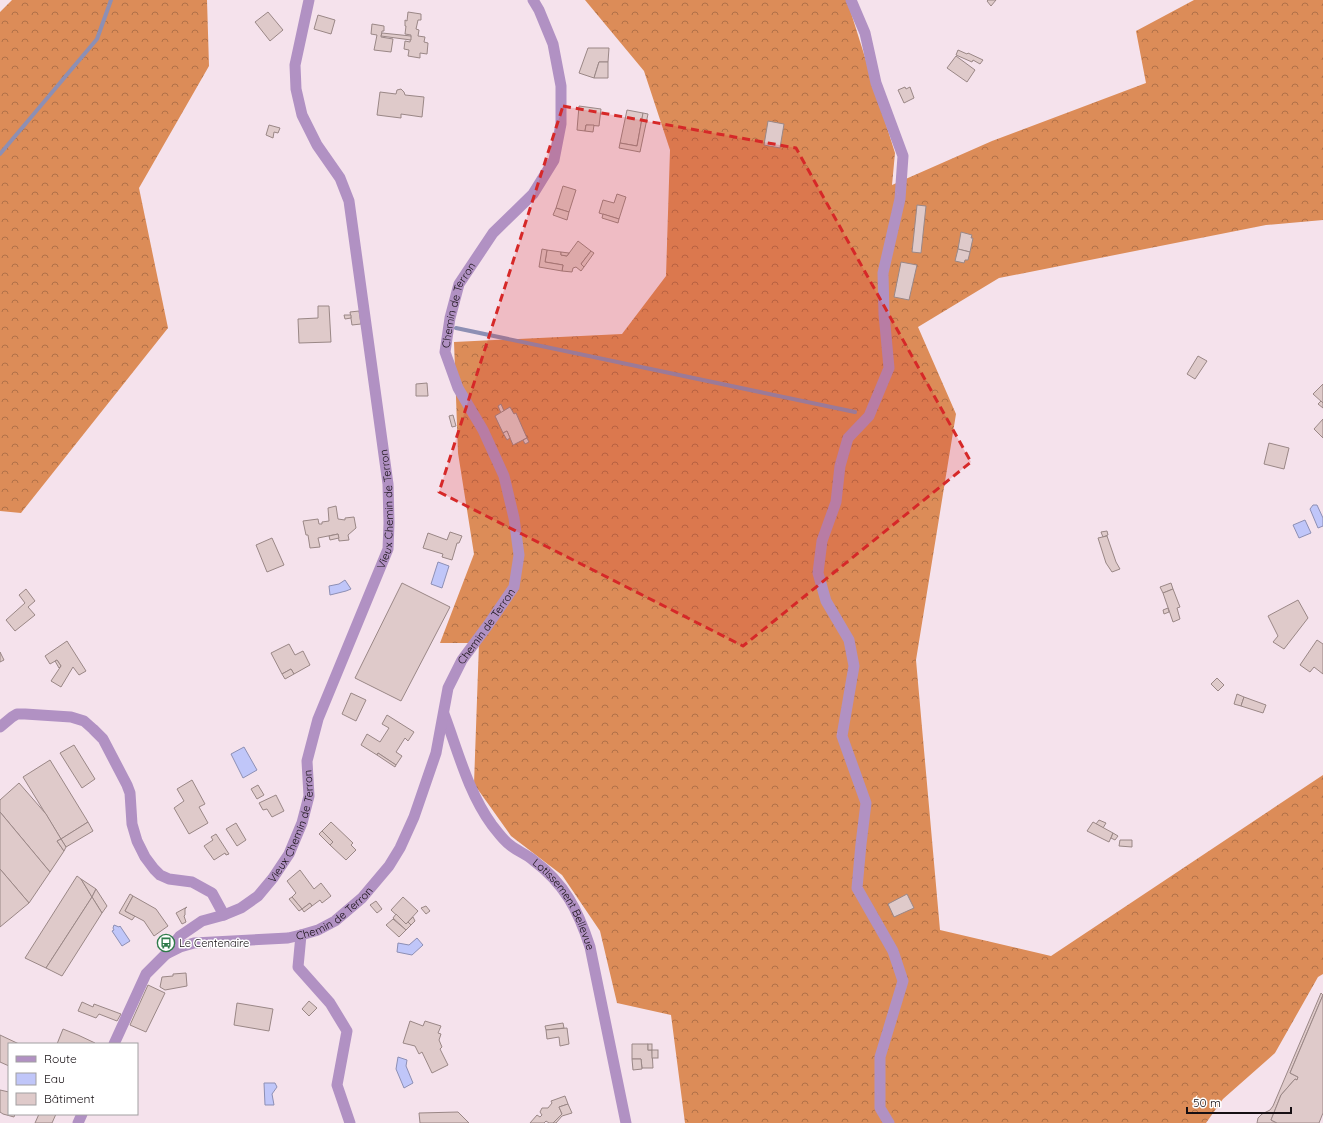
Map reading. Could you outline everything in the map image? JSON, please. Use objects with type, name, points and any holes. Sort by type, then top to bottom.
[{"type":"street","name":"Vieux Chemin de Terron","points":[[166,954],[180,936],[202,921],[224,915],[241,908],[258,896],[273,878],[289,854],[302,822],[309,796],[307,761],[318,719],[388,549],[388,484],[349,201],[340,178],[317,145],[302,115],[296,89],[295,65],[309,0]]},
{"type":"street","name":"Chemin de Terron","points":[[114,1043],[146,974],[166,954],[180,947],[194,943],[301,936],[318,930],[335,921],[354,906],[375,883],[400,848],[414,818],[436,752],[448,688],[462,660],[514,587],[519,555],[514,518],[504,476],[483,430],[458,388],[445,352],[450,318],[459,284],[493,233],[533,194],[554,160],[561,124],[561,86],[553,44],[539,10],[533,0]]},
{"type":"street","points":[[851,0],[865,32],[876,83],[903,156],[900,199],[883,273],[884,314],[889,368],[870,416],[848,438],[840,466],[836,502],[822,541],[818,573],[826,601],[849,640],[854,666],[842,736],[866,802],[857,888],[893,951],[903,981],[880,1057],[880,1108],[889,1123]]},
{"type":"street","points":[[0,727],[17,714],[72,716],[89,725],[103,739],[127,785],[130,793],[132,824],[137,842],[145,857],[160,875],[169,879],[192,882],[212,893],[224,915]]},
{"type":"street","name":"Lotissement Bellevue","points":[[444,714],[469,786],[492,825],[509,844],[533,860],[555,880],[569,898],[581,919],[590,947],[626,1123]]},
{"type":"street","points":[[301,936],[298,968],[330,1002],[347,1031],[337,1085],[350,1123]]},
{"type":"highlighted area","points":[[563,106],[796,148],[971,462],[743,646],[439,492]]},
{"type":"green space","points":[[12,0],[207,0],[209,66],[139,188],[168,328],[21,513],[0,511],[0,12]]},
{"type":"green space","points":[[585,0],[847,0],[895,153],[892,185],[992,141],[1146,83],[1136,31],[1194,0],[1323,0],[1323,220],[1266,225],[999,278],[918,327],[956,414],[916,660],[940,930],[1051,956],[1323,775],[1323,974],[1318,977],[1275,1053],[1223,1099],[1206,1123],[685,1123],[671,1015],[617,1003],[600,931],[562,875],[511,836],[474,784],[479,643],[440,643],[474,554],[458,453],[454,342],[622,334],[666,276],[670,150],[644,71]]},
{"type":"water","points":[[1313,505],[1317,505],[1323,518],[1323,526],[1318,528],[1310,509]]},
{"type":"water","points":[[1305,520],[1311,533],[1299,538],[1293,525]]},
{"type":"water","points":[[438,562],[449,566],[442,588],[431,584]]},
{"type":"water","points":[[345,580],[351,589],[330,595],[329,586],[339,584]]},
{"type":"water","points":[[244,747],[257,770],[243,778],[231,754]]},
{"type":"water","points":[[114,925],[120,926],[130,941],[122,946],[112,931],[114,930]]},
{"type":"water","points":[[417,938],[423,945],[412,955],[397,952],[398,943],[409,945]]},
{"type":"water","points":[[398,1057],[407,1060],[406,1066],[413,1083],[404,1088],[396,1069]]},
{"type":"water","points":[[264,1083],[275,1083],[277,1087],[272,1094],[274,1105],[265,1105]]},
{"type":"building","points":[[996,0],[991,6],[987,1]]},
{"type":"building","points":[[268,12],[283,30],[270,41],[255,22]]},
{"type":"building","points":[[408,12],[421,14],[421,20],[418,20],[416,29],[419,30],[418,36],[425,37],[424,42],[428,43],[427,54],[420,53],[420,58],[408,56],[409,50],[404,49],[405,41],[410,42],[411,35],[405,34],[405,20],[407,21]]},
{"type":"building","points":[[318,15],[335,20],[331,34],[314,29]]},
{"type":"building","points":[[372,24],[384,26],[384,31],[382,31],[381,37],[393,39],[391,52],[374,50],[377,35],[371,34]]},
{"type":"building","points":[[382,33],[411,36],[411,40],[381,36]]},
{"type":"building","points":[[588,48],[609,48],[608,62],[599,62],[594,78],[579,73]]},
{"type":"building","points":[[958,50],[983,60],[980,64],[973,60],[972,62],[956,55]]},
{"type":"building","points":[[956,56],[975,70],[967,82],[947,68]]},
{"type":"building","points":[[599,62],[608,62],[608,78],[594,78]]},
{"type":"building","points":[[905,87],[906,89],[910,87],[914,98],[904,103],[898,90]]},
{"type":"building","points":[[401,89],[405,95],[424,97],[422,117],[401,114],[401,118],[377,115],[380,92],[396,94],[397,90]]},
{"type":"building","points":[[579,106],[601,109],[599,126],[586,125],[585,131],[577,130]]},
{"type":"building","points":[[627,110],[643,113],[637,146],[620,143]]},
{"type":"building","points":[[643,113],[648,114],[640,152],[619,148],[620,143],[637,146]]},
{"type":"building","points":[[768,121],[784,124],[780,148],[764,145]]},
{"type":"building","points":[[269,125],[280,128],[278,133],[274,132],[273,138],[266,135]]},
{"type":"building","points":[[586,125],[594,125],[593,132],[585,131]]},
{"type":"building","points":[[563,186],[576,190],[569,212],[556,208]]},
{"type":"building","points":[[617,194],[626,197],[619,219],[599,213],[603,200],[614,203]]},
{"type":"building","points":[[917,205],[926,206],[921,253],[912,252]]},
{"type":"building","points":[[556,208],[569,212],[567,220],[553,215]]},
{"type":"building","points":[[603,214],[619,219],[618,223],[602,218]]},
{"type":"building","points":[[961,232],[972,235],[971,238],[973,238],[970,252],[958,249]]},
{"type":"building","points":[[578,241],[591,251],[581,264],[584,267],[581,271],[576,267],[573,268],[572,272],[562,271],[563,265],[545,262],[547,250],[561,252],[561,255],[567,256]]},
{"type":"building","points":[[542,249],[547,250],[545,262],[563,265],[562,271],[539,267]]},
{"type":"building","points":[[958,249],[970,252],[968,260],[965,260],[964,263],[955,261]]},
{"type":"building","points":[[591,251],[594,253],[584,267],[581,264]]},
{"type":"building","points":[[561,252],[569,253],[567,256],[561,255]]},
{"type":"building","points":[[901,262],[917,265],[909,300],[894,297]]},
{"type":"building","points":[[318,306],[329,306],[331,342],[299,343],[298,319],[318,318]]},
{"type":"building","points":[[359,311],[361,324],[352,325],[350,312]]},
{"type":"building","points":[[344,315],[351,315],[351,318],[345,319]]},
{"type":"building","points":[[1198,356],[1207,361],[1195,379],[1187,374]]},
{"type":"building","points":[[427,383],[428,396],[416,396],[416,384]]},
{"type":"building","points":[[1323,384],[1323,403],[1313,394]]},
{"type":"building","points":[[1321,401],[1323,403],[1323,408],[1318,404]]},
{"type":"building","points":[[501,404],[504,411],[501,413],[498,406]]},
{"type":"building","points":[[510,407],[514,414],[516,413],[527,438],[513,445],[507,431],[503,433],[495,416]]},
{"type":"building","points":[[453,415],[456,426],[452,427],[449,416]]},
{"type":"building","points":[[1323,419],[1323,438],[1314,429]]},
{"type":"building","points":[[507,431],[510,438],[507,440],[503,433]]},
{"type":"building","points":[[527,438],[529,442],[525,444],[523,440]]},
{"type":"building","points":[[1269,443],[1289,448],[1284,469],[1264,464]]},
{"type":"building","points":[[336,506],[338,519],[345,520],[345,518],[354,517],[356,528],[348,535],[349,540],[339,541],[338,534],[318,538],[320,547],[310,548],[308,535],[306,535],[303,521],[318,519],[319,524],[322,524],[322,522],[329,521],[328,508]]},
{"type":"building","points":[[1107,531],[1108,535],[1103,537],[1101,532]]},
{"type":"building","points":[[450,532],[462,536],[459,543],[457,543],[452,560],[442,557],[443,554],[423,548],[428,533],[447,540]]},
{"type":"building","points":[[338,534],[339,538],[330,540],[329,536]]},
{"type":"building","points":[[1107,536],[1120,569],[1112,572],[1106,563],[1098,538]]},
{"type":"building","points":[[272,538],[284,565],[267,572],[256,545]]},
{"type":"building","points":[[402,583],[450,607],[401,701],[355,678]]},
{"type":"building","points":[[1171,583],[1173,589],[1163,593],[1160,587]]},
{"type":"building","points":[[26,589],[35,601],[28,607],[35,615],[15,631],[6,620],[25,603],[19,595]]},
{"type":"building","points":[[1173,589],[1180,607],[1177,608],[1180,619],[1173,622],[1163,593]]},
{"type":"building","points":[[1298,600],[1308,618],[1284,649],[1273,642],[1278,636],[1268,616]]},
{"type":"building","points":[[1168,608],[1169,612],[1164,614],[1163,610]]},
{"type":"building","points":[[1317,640],[1323,644],[1323,674],[1314,667],[1310,672],[1300,665]]},
{"type":"building","points":[[67,641],[86,671],[79,675],[73,667],[61,687],[51,681],[61,666],[57,660],[50,664],[45,656]]},
{"type":"building","points":[[289,644],[295,655],[303,651],[310,665],[294,674],[291,669],[282,674],[271,653]]},
{"type":"building","points":[[0,652],[4,660],[0,662]]},
{"type":"building","points":[[57,660],[61,666],[59,668],[55,661]]},
{"type":"building","points":[[291,669],[294,674],[285,679],[282,674]]},
{"type":"building","points":[[1217,678],[1224,685],[1218,691],[1211,684]]},
{"type":"building","points":[[351,693],[366,700],[356,721],[342,714]]},
{"type":"building","points":[[1237,694],[1244,697],[1241,706],[1234,704]]},
{"type":"building","points":[[1244,697],[1266,705],[1263,713],[1241,706]]},
{"type":"building","points":[[387,715],[414,732],[408,741],[405,738],[396,752],[402,756],[396,765],[378,753],[377,755],[361,745],[367,734],[380,742],[389,728],[382,724]]},
{"type":"building","points":[[74,745],[95,779],[82,788],[60,753]]},
{"type":"building","points":[[378,753],[396,765],[395,767],[377,755]]},
{"type":"building","points":[[50,760],[88,822],[61,839],[23,777]]},
{"type":"building","points":[[192,780],[205,804],[199,807],[208,823],[189,834],[174,808],[184,801],[177,789]]},
{"type":"building","points":[[19,783],[46,814],[61,839],[57,841],[64,851],[50,872],[0,812],[0,800]]},
{"type":"building","points":[[258,785],[264,795],[257,799],[251,789]]},
{"type":"building","points":[[276,795],[284,811],[272,817],[267,809],[263,810],[259,803]]},
{"type":"building","points":[[0,812],[50,872],[29,903],[0,869]]},
{"type":"building","points":[[1099,820],[1106,823],[1103,828],[1096,824]]},
{"type":"building","points":[[88,822],[93,831],[66,847],[61,839]]},
{"type":"building","points":[[331,822],[353,843],[351,845],[356,850],[346,860],[330,845],[333,842],[322,831]]},
{"type":"building","points":[[1093,822],[1113,833],[1109,842],[1087,831]]},
{"type":"building","points":[[236,823],[246,840],[237,846],[226,829]]},
{"type":"building","points":[[322,831],[333,842],[330,845],[319,834]]},
{"type":"building","points":[[1113,833],[1118,836],[1115,840],[1111,838]]},
{"type":"building","points":[[216,834],[229,854],[226,855],[225,853],[214,860],[204,846],[213,840],[211,837]]},
{"type":"building","points":[[61,839],[66,847],[64,851],[57,841]]},
{"type":"building","points":[[1120,840],[1132,840],[1132,847],[1119,846]]},
{"type":"building","points":[[0,869],[29,903],[0,927]]},
{"type":"building","points":[[300,870],[314,889],[321,883],[331,896],[322,903],[320,900],[312,906],[310,903],[302,909],[292,897],[296,893],[287,881]]},
{"type":"building","points":[[77,876],[81,879],[92,897],[46,968],[25,958]]},
{"type":"building","points":[[81,879],[96,889],[92,897]]},
{"type":"building","points":[[96,889],[107,906],[102,913],[92,897]]},
{"type":"building","points":[[130,894],[133,896],[125,911],[135,916],[132,920],[119,913]]},
{"type":"building","points":[[907,894],[914,908],[894,917],[888,904]]},
{"type":"building","points":[[133,896],[156,909],[168,926],[154,936],[144,921],[125,911]]},
{"type":"building","points":[[92,897],[102,913],[62,976],[46,968]]},
{"type":"building","points":[[292,897],[302,909],[299,911],[289,899]]},
{"type":"building","points":[[403,897],[418,911],[406,924],[391,910]]},
{"type":"building","points":[[376,901],[382,909],[377,913],[370,905]]},
{"type":"building","points":[[310,903],[312,906],[304,912],[302,909]]},
{"type":"building","points":[[426,906],[430,911],[426,914],[421,908]]},
{"type":"building","points":[[187,907],[185,909],[184,916],[186,922],[182,924],[176,913]]},
{"type":"building","points":[[396,914],[406,924],[408,922],[411,925],[406,930],[393,918]]},
{"type":"building","points":[[413,917],[415,921],[411,925],[408,922]]},
{"type":"building","points":[[393,919],[406,930],[399,937],[386,925]]},
{"type":"building","points":[[186,973],[187,986],[165,990],[160,987],[162,977]]},
{"type":"building","points":[[148,985],[165,993],[146,1032],[130,1025]]},
{"type":"building","points":[[1321,993],[1323,995],[1290,1073],[1298,1077],[1297,1080],[1295,1079],[1281,1095],[1271,1120],[1277,1123],[1257,1123],[1258,1118],[1270,1110],[1273,1106]]},
{"type":"building","points":[[1323,995],[1323,1113],[1319,1123],[1277,1123],[1271,1120],[1281,1095],[1295,1079],[1297,1080],[1298,1077],[1290,1073]]},
{"type":"building","points":[[309,1001],[317,1008],[309,1016],[302,1009]]},
{"type":"building","points":[[82,1002],[93,1007],[94,1004],[121,1014],[117,1021],[99,1014],[96,1018],[78,1011]]},
{"type":"building","points":[[237,1003],[273,1009],[269,1031],[234,1025]]},
{"type":"building","points":[[410,1021],[423,1026],[425,1021],[441,1026],[438,1033],[441,1034],[439,1040],[442,1047],[440,1049],[448,1065],[432,1073],[422,1052],[419,1054],[415,1046],[403,1043]]},
{"type":"building","points":[[563,1023],[564,1028],[546,1030],[545,1026]]},
{"type":"building","points":[[567,1028],[569,1044],[560,1046],[559,1037],[547,1039],[546,1030]]},
{"type":"building","points":[[63,1029],[95,1043],[57,1043]]},
{"type":"building","points":[[0,1035],[17,1043],[8,1043],[8,1066],[0,1062]]},
{"type":"building","points":[[632,1044],[648,1044],[648,1050],[652,1050],[653,1068],[642,1068],[641,1059],[632,1059]]},
{"type":"building","points":[[648,1044],[652,1044],[652,1050],[648,1050]]},
{"type":"building","points":[[652,1050],[658,1050],[658,1058],[652,1058]]},
{"type":"building","points":[[632,1059],[641,1059],[642,1069],[633,1070]]},
{"type":"building","points":[[0,1090],[8,1092],[8,1115],[15,1115],[14,1117],[3,1114],[0,1112]]},
{"type":"building","points":[[565,1096],[568,1104],[559,1107],[562,1114],[553,1123],[546,1121],[544,1123],[530,1123],[537,1115],[540,1117],[542,1115],[540,1112],[542,1108],[548,1108],[552,1103],[551,1101]]},
{"type":"building","points":[[568,1104],[572,1113],[562,1116],[556,1123],[553,1123],[562,1114],[559,1107]]},
{"type":"building","points":[[458,1112],[469,1123],[420,1123],[419,1113]]},
{"type":"building","points":[[39,1115],[56,1115],[52,1123],[35,1123]]},
{"type":"waterway","points":[[0,154],[97,39],[111,0]]},
{"type":"waterway","points":[[456,328],[855,412]]},
{"type":"place","name":"Le Centenaire","points":[[166,943]]}]
